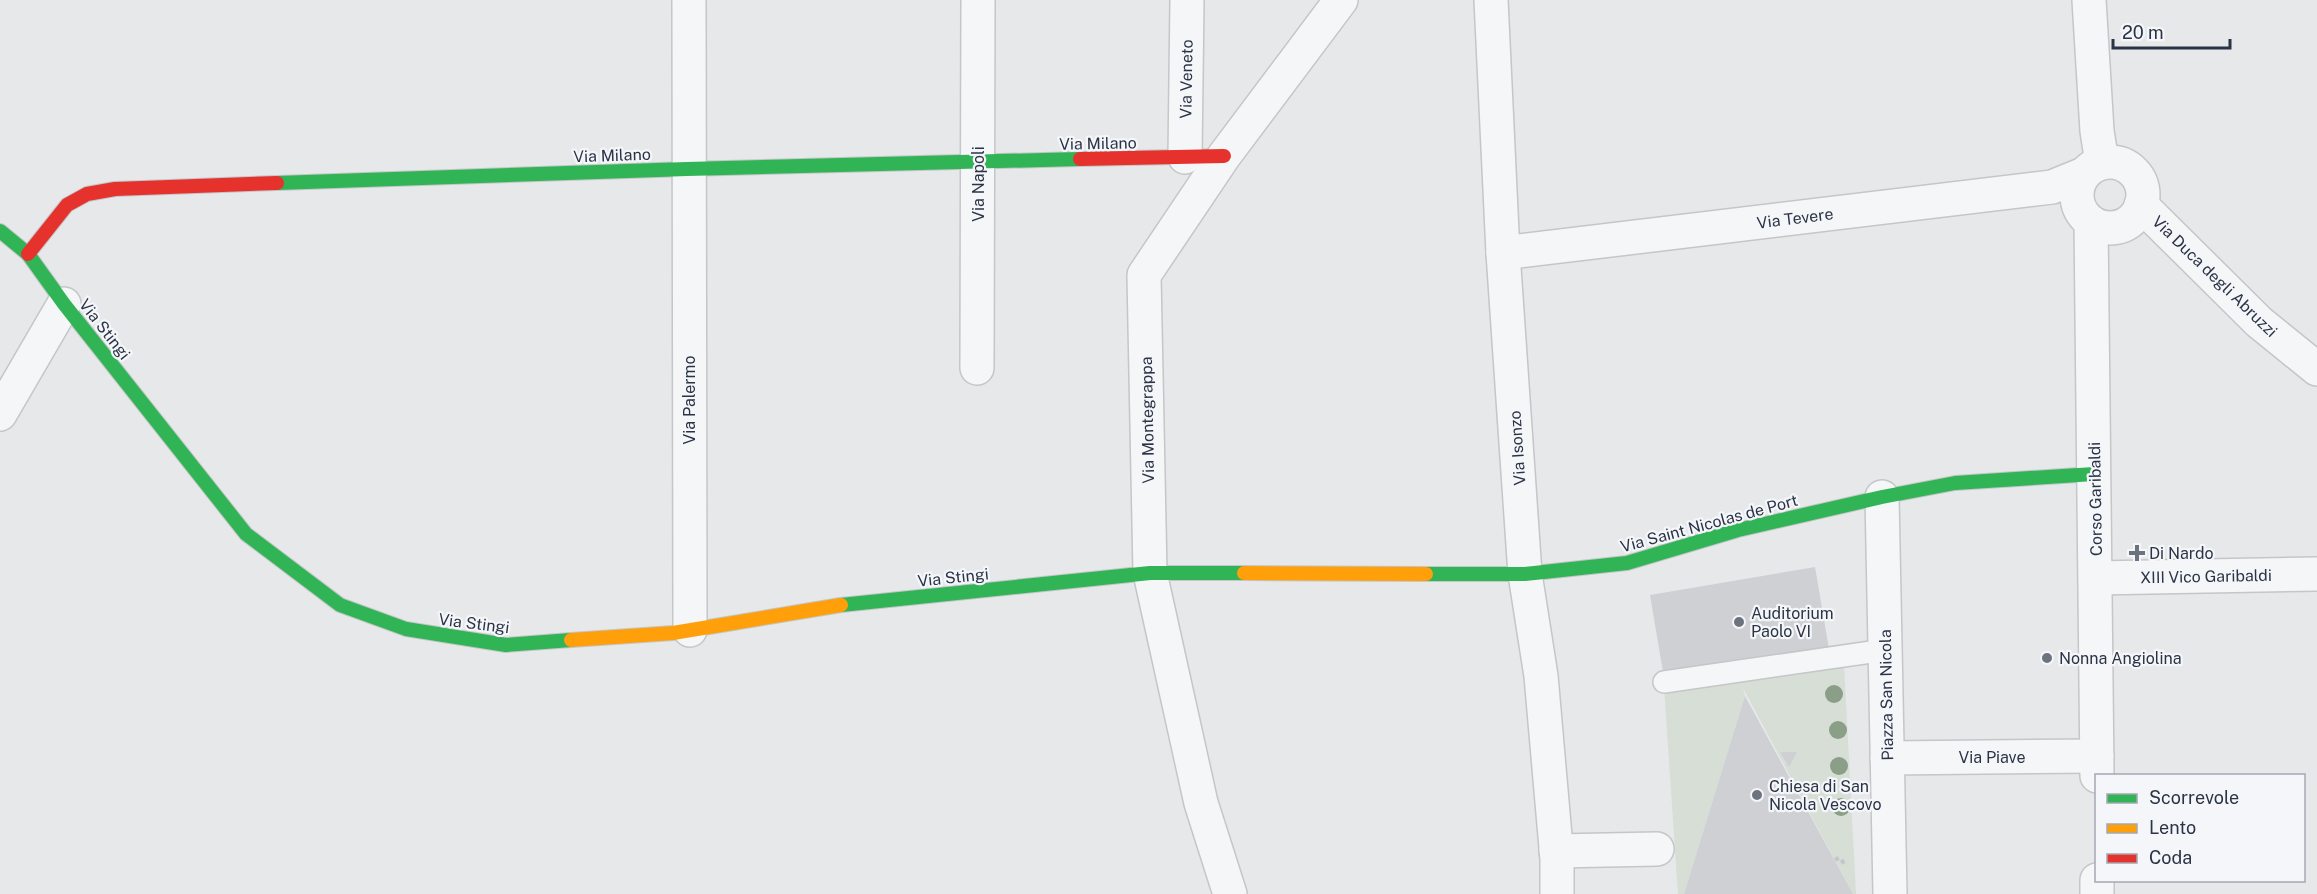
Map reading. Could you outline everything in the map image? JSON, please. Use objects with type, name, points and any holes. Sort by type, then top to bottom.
[{"type":"street","name":"Via Palermo","points":[[689,0],[687,169],[690,630]]},
{"type":"street","name":"Via Napoli","points":[[976,368],[978,0]]},
{"type":"street","name":"Via Veneto","points":[[1185,157],[1187,0]]},
{"type":"street","name":"Via Montegrappa","points":[[1230,894],[1201,803],[1150,573],[1144,276],[1224,156],[1341,0]]},
{"type":"street","name":"Via Isonzo","points":[[1491,0],[1503,253],[1526,574],[1541,676],[1556,851],[1557,894]]},
{"type":"street","points":[[2089,0],[2097,131],[2093,168]]},
{"type":"street","name":"Via Milano","points":[[28,254],[67,205],[87,194],[115,189],[687,169],[1224,156]]},
{"type":"street","points":[[2112,162],[2131,170],[2141,186],[2143,196],[2141,205],[2136,215],[2120,226],[2110,229],[2100,227],[2083,214],[2078,205],[2079,183],[2093,168],[2112,162]]},
{"type":"street","name":"Via Tevere","points":[[1503,253],[2052,187],[2093,168]]},
{"type":"street","name":"Via Duca degli Abruzzi","points":[[2141,205],[2259,322],[2317,369]]},
{"type":"street","name":"Corso Garibaldi","points":[[2091,222],[2097,766]]},
{"type":"street","name":"Via Stingi","points":[[0,231],[28,254],[64,304],[246,534],[340,605],[406,629],[506,645],[690,630],[819,607],[1150,573]]},
{"type":"street","points":[[0,414],[64,304]]},
{"type":"street","name":"Via Saint Nicolas de Port","points":[[1150,573],[1526,574],[1627,562],[1738,530],[1955,483],[2094,474]]},
{"type":"street","name":"Piazza San Nicola","points":[[1882,497],[1890,894]]},
{"type":"street","name":"XIII Vico Garibaldi","points":[[2096,578],[2317,574]]},
{"type":"street","name":"Via Piave","points":[[1887,758],[2097,766]]},
{"type":"street","points":[[1556,851],[1657,849]]},
{"type":"lane","points":[[1664,682],[1885,650]]},
{"type":"path","points":[[1835,860],[1840,857],[1844,864]]},
{"type":"shaded area","points":[[1844,665],[1856,894],[1853,894],[1743,688],[1745,696],[1684,894],[1678,894],[1664,687]]},
{"type":"building","name":"Auditorium Paolo VI","points":[[1815,567],[1829,649],[1664,678],[1650,595]]},
{"type":"building","name":"Chiesa di San Nicola Vescovo","points":[[1745,696],[1853,894],[1684,894]]},
{"type":"building","points":[[1780,752],[1797,752],[1789,767]]},
{"type":"traffic: fast","points":[[277,183],[1080,159]]},
{"type":"traffic: fast","points":[[0,231],[28,254],[64,304],[246,534],[340,605],[406,629],[506,645],[571,640]]},
{"type":"traffic: fast","points":[[1426,574],[1525,574],[1627,563],[1738,530],[1955,483],[2094,474]]},
{"type":"traffic: fast","points":[[841,605],[1150,573],[1244,573]]},
{"type":"traffic: slow","points":[[1244,573],[1426,574]]},
{"type":"traffic: slow","points":[[571,640],[673,633],[841,605]]},
{"type":"traffic: jam","points":[[1080,159],[1224,156]]},
{"type":"traffic: jam","points":[[28,254],[67,205],[87,194],[115,189],[277,183]]},
{"type":"place","name":"Di Nardo","points":[[2137,553]]},
{"type":"place","name":"Auditorium Paolo VI","points":[[1739,622]]},
{"type":"place","name":"Nonna Angiolina","points":[[2047,658]]},
{"type":"place","name":"Chiesa di San Nicola Vescovo","points":[[1757,795]]}]
